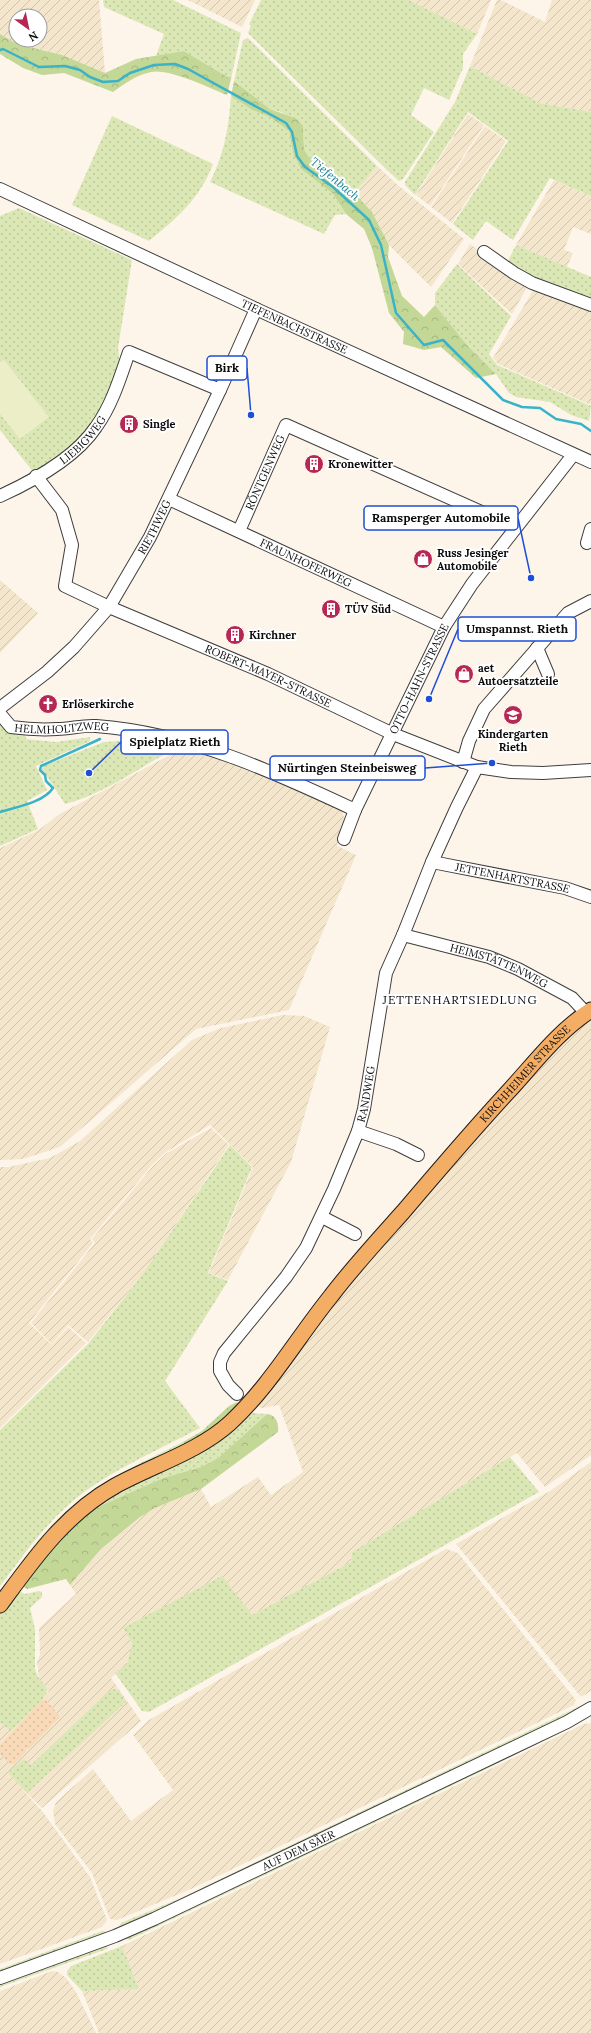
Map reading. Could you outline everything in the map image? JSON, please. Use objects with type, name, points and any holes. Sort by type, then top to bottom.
[{"type":"main road","name":"KIRCHHEIMER STRASSE","points":[[0,1605],[51,1538],[82,1508],[113,1487],[194,1448],[229,1424],[281,1366],[312,1321],[351,1270],[463,1141],[556,1037],[589,1011]]},
{"type":"street","name":"TIEFENBACHSTRASSE","points":[[0,188],[256,309],[428,386],[573,455],[591,462]]},
{"type":"street","points":[[484,252],[514,273],[532,283],[591,306]]},
{"type":"street","name":"RIETHWEG","points":[[0,708],[47,672],[74,647],[109,606],[150,537],[169,499],[256,309]]},
{"type":"street","name":"LIEBIGWEG","points":[[0,496],[76,451],[96,428],[112,399],[129,352],[220,390]]},
{"type":"street","name":"RÖNTGENWEG","points":[[239,531],[286,425],[515,527]]},
{"type":"street","name":"OTTO-HAHN-STRASSE","points":[[344,839],[355,810],[444,627],[472,584],[515,527],[573,455]]},
{"type":"street","name":"ROBERT-MAYER-STRASSE","points":[[36,476],[62,510],[72,545],[65,586],[268,674],[393,734],[477,767],[511,772],[543,774],[591,770]]},
{"type":"street","name":"FRAUNHOFERWEG","points":[[169,499],[444,627]]},
{"type":"street","points":[[587,543],[591,529]]},
{"type":"street","points":[[463,762],[469,741],[484,709],[568,613],[591,601]]},
{"type":"street","points":[[536,648],[548,674]]},
{"type":"street","name":"HELMHOLTZWEG","points":[[0,714],[12,727],[57,729],[95,726],[157,736],[205,747],[276,773],[355,810]]},
{"type":"street","name":"RANDWEG","points":[[237,1394],[228,1385],[220,1371],[220,1362],[224,1353],[286,1277],[306,1248],[322,1217],[358,1131],[364,1109],[386,973],[432,862],[477,767]]},
{"type":"street","name":"JETTENHARTSTRASSE","points":[[432,862],[564,888],[591,897]]},
{"type":"street","name":"HEIMSTÄTTENWEG","points":[[403,935],[490,957],[518,969],[572,998],[589,1011]]},
{"type":"street","points":[[358,1131],[396,1144],[418,1155]]},
{"type":"street","points":[[322,1217],[355,1234]]},
{"type":"street","name":"AUF DEM SÄER","points":[[0,1978],[115,1936],[194,1900],[567,1722],[591,1708]]},
{"type":"shaded area","points":[[0,0],[99,0],[105,73],[62,55],[33,48],[48,48],[48,8],[8,8],[8,39],[0,34]]},
{"type":"shaded area","points":[[188,0],[255,0],[242,27]]},
{"type":"shaded area","points":[[409,0],[491,0],[477,34]]},
{"type":"shaded area","points":[[497,0],[501,0],[545,22],[552,0],[591,0],[591,112],[540,103],[470,66]]},
{"type":"shaded area","points":[[468,114],[484,125],[430,206],[416,195]]},
{"type":"shaded area","points":[[485,126],[506,141],[452,223],[431,207]]},
{"type":"shaded area","points":[[377,166],[400,187],[464,239],[431,287],[389,245],[372,212],[354,193]]},
{"type":"shaded area","points":[[554,180],[591,196],[591,234],[573,227],[564,250],[573,253],[567,267],[516,245]]},
{"type":"shaded area","points":[[470,244],[511,274],[529,284],[512,314],[458,264]]},
{"type":"shaded area","points":[[535,287],[591,310],[591,405],[498,364],[493,358]]},
{"type":"shaded area","points":[[0,580],[38,613],[0,653]]},
{"type":"shaded area","points":[[181,749],[221,760],[341,808],[345,821],[337,846],[356,855],[289,1010],[196,1029],[60,1147],[23,1159],[0,1160],[0,848],[39,830],[58,815]]},
{"type":"shaded area","points":[[283,1015],[304,1016],[330,1027],[291,1162],[228,1280],[209,1273],[253,1167],[210,1125],[166,1152],[151,1166],[90,1239],[93,1243],[29,1323],[52,1345],[68,1327],[86,1343],[0,1428],[0,1167],[8,1167],[50,1158],[80,1141],[192,1040],[221,1028]]},
{"type":"shaded area","points":[[591,1021],[591,1455],[545,1487],[517,1453],[352,1552],[351,1562],[252,1615],[124,1628],[132,1643],[127,1664],[111,1678],[141,1721],[42,1808],[20,1787],[42,1811],[90,1877],[107,1920],[102,1927],[0,1964],[0,1723],[11,1731],[49,1691],[39,1679],[37,1662],[40,1655],[39,1628],[76,1594],[70,1585],[101,1549],[140,1517],[155,1508],[201,1489],[211,1507],[258,1477],[271,1495],[303,1472],[279,1405],[262,1408],[258,1406],[259,1402],[358,1272],[571,1031]]},
{"type":"shaded area","points":[[211,1128],[229,1145],[142,1275],[88,1342],[68,1325],[52,1344],[31,1323],[95,1243],[92,1239],[152,1167],[167,1153]]},
{"type":"shaded area","points":[[591,1462],[591,1691],[581,1697],[456,1544],[550,1491]]},
{"type":"shaded area","points":[[446,1549],[458,1553],[576,1700],[574,1705],[191,1889],[117,1920],[110,1919],[92,1873],[55,1824],[53,1811],[56,1802],[93,1769],[131,1821],[173,1790],[133,1735],[149,1720]]},
{"type":"shaded area","points":[[591,1723],[591,2033],[99,2033],[82,1991],[139,1989],[122,1946],[584,1724]]},
{"type":"shaded area","points":[[52,1971],[58,1972],[66,1978],[76,1992],[96,2033],[0,2033],[0,1991]]},
{"type":"green space","points":[[103,0],[173,0],[241,33],[231,79],[184,51],[156,56],[164,34],[104,7]]},
{"type":"green space","points":[[261,0],[409,0],[477,34],[463,54],[463,68],[449,100],[424,88],[411,115],[434,132],[403,179],[399,181],[388,171],[248,33],[251,26],[249,24]]},
{"type":"green space","points":[[0,34],[8,39],[8,48],[33,48],[62,55],[105,73],[136,59],[184,51],[231,79],[227,95],[178,76],[168,73],[151,72],[135,78],[113,92],[64,73],[42,75],[23,68],[0,54]]},
{"type":"green space","points":[[248,38],[377,166],[354,193],[311,161],[304,149],[303,126],[281,112],[270,109],[234,81],[243,40]]},
{"type":"green space","points":[[470,66],[540,103],[591,112],[591,196],[550,178],[513,240],[486,221],[473,240],[453,224],[508,141],[468,112],[415,195],[405,185],[405,182],[455,102]]},
{"type":"green space","points":[[234,81],[270,109],[297,119],[303,126],[304,149],[311,161],[354,193],[372,212],[389,245],[388,257],[402,296],[424,317],[435,305],[467,345],[496,374],[476,378],[441,347],[424,350],[403,344],[404,332],[389,313],[372,248],[364,229],[346,214],[333,194],[301,169],[293,153],[289,131],[270,117],[252,110],[231,96]]},
{"type":"green space","points":[[231,96],[252,110],[270,117],[289,131],[293,153],[301,169],[333,194],[346,214],[335,215],[324,234],[210,182],[219,161],[225,140]]},
{"type":"green space","points":[[112,116],[213,164],[201,188],[187,207],[149,241],[72,205]]},
{"type":"green space","points":[[19,208],[132,260],[118,348],[119,361],[117,374],[112,389],[97,416],[79,441],[62,456],[34,473],[0,430],[0,216]]},
{"type":"green space","points":[[516,245],[591,277],[591,304],[506,265]]},
{"type":"green space","points":[[457,264],[511,316],[489,354],[497,365],[591,406],[589,421],[571,415],[550,402],[516,397],[509,393],[496,374],[467,345],[435,305],[435,293]]},
{"type":"green space","points":[[4,360],[49,417],[20,439],[0,414],[0,362]]},
{"type":"green space","points":[[0,722],[25,733],[26,739],[56,742],[90,737],[90,741],[36,766],[47,790],[27,801],[38,829],[0,846]]},
{"type":"green space","points":[[120,741],[161,748],[165,754],[104,789],[65,804],[42,769],[43,766],[104,742]]},
{"type":"green space","points":[[230,1145],[252,1167],[208,1273],[228,1281],[165,1381],[200,1428],[111,1474],[78,1497],[46,1527],[0,1586],[0,1430],[88,1344],[142,1275]]},
{"type":"green space","points":[[237,1402],[239,1404],[236,1412],[187,1446],[183,1442],[202,1431],[229,1406]]},
{"type":"green space","points":[[250,1413],[267,1414],[218,1458],[201,1467],[163,1478],[91,1510],[121,1489]]},
{"type":"green space","points":[[267,1414],[275,1418],[278,1426],[278,1432],[201,1489],[155,1508],[140,1517],[101,1549],[70,1585],[66,1579],[27,1589],[22,1585],[63,1534],[91,1510],[163,1478],[201,1467],[218,1458]]},
{"type":"green space","points":[[183,1442],[187,1446],[133,1472],[0,1599],[0,1591],[27,1554],[49,1528],[71,1507],[101,1485]]},
{"type":"green space","points":[[510,1457],[539,1492],[149,1712],[142,1711],[115,1673],[127,1664],[132,1643],[123,1628],[222,1576],[252,1615],[351,1562],[352,1552]]},
{"type":"green space","points":[[19,1591],[25,1594],[39,1591],[42,1592],[42,1597],[30,1608],[35,1629],[35,1669],[38,1677],[48,1690],[42,1700],[11,1731],[0,1723],[0,1613],[15,1592]]},
{"type":"green space","points":[[115,1689],[119,1691],[126,1702],[27,1793],[8,1772],[24,1759],[31,1765],[109,1691]]},
{"type":"green space","points":[[580,1706],[579,1711],[120,1929],[118,1928],[121,1923],[183,1897]]},
{"type":"green space","points":[[588,1715],[588,1718],[417,1803],[129,1940],[126,1937]]},
{"type":"green space","points":[[105,1931],[105,1933],[0,1973],[0,1969]]},
{"type":"green space","points":[[108,1945],[107,1949],[0,1987],[0,1982]]},
{"type":"green space","points":[[122,1946],[139,1989],[82,1991],[67,1975],[67,1971],[71,1966]]},
{"type":"sand","points":[[42,1700],[46,1700],[60,1717],[29,1749],[25,1748],[26,1752],[14,1764],[9,1763],[0,1754],[0,1745]]},
{"type":"waterway","name":"Tiefenbach","points":[[0,50],[3,49],[39,67],[65,66],[80,70],[90,77],[103,82],[118,81],[130,73],[154,65],[175,64],[188,69],[286,123],[292,132],[297,156],[305,167],[333,187],[369,220],[381,245],[396,313],[424,345],[443,340],[503,400],[522,407],[540,408],[556,419],[581,424],[591,431]]},
{"type":"waterway","points":[[0,812],[29,804],[49,793],[53,788],[46,781],[45,775],[40,770],[41,766],[100,739]]},
{"type":"place","name":"Birk","points":[[251,415]]},
{"type":"place","name":"Single","points":[[129,424]]},
{"type":"place","name":"Kronewitter","points":[[314,464]]},
{"type":"place","name":"Russ Jesinger Automobile","points":[[423,559]]},
{"type":"place","name":"Ramsperger Automobile","points":[[531,578]]},
{"type":"place","name":"TÜV Süd","points":[[331,609]]},
{"type":"place","name":"Kirchner","points":[[235,635]]},
{"type":"place","name":"aet Autoersatzteile","points":[[464,674]]},
{"type":"place","name":"Umspannst. Rieth","points":[[429,699]]},
{"type":"place","name":"Erlöserkirche","points":[[48,704]]},
{"type":"place","name":"Kindergarten Rieth","points":[[513,715]]},
{"type":"place","name":"Nürtingen Steinbeisweg","points":[[492,763]]},
{"type":"place","name":"Spielplatz Rieth","points":[[89,773]]},
{"type":"district","name":"JETTENHARTSIEDLUNG","points":[[460,1000]]}]
